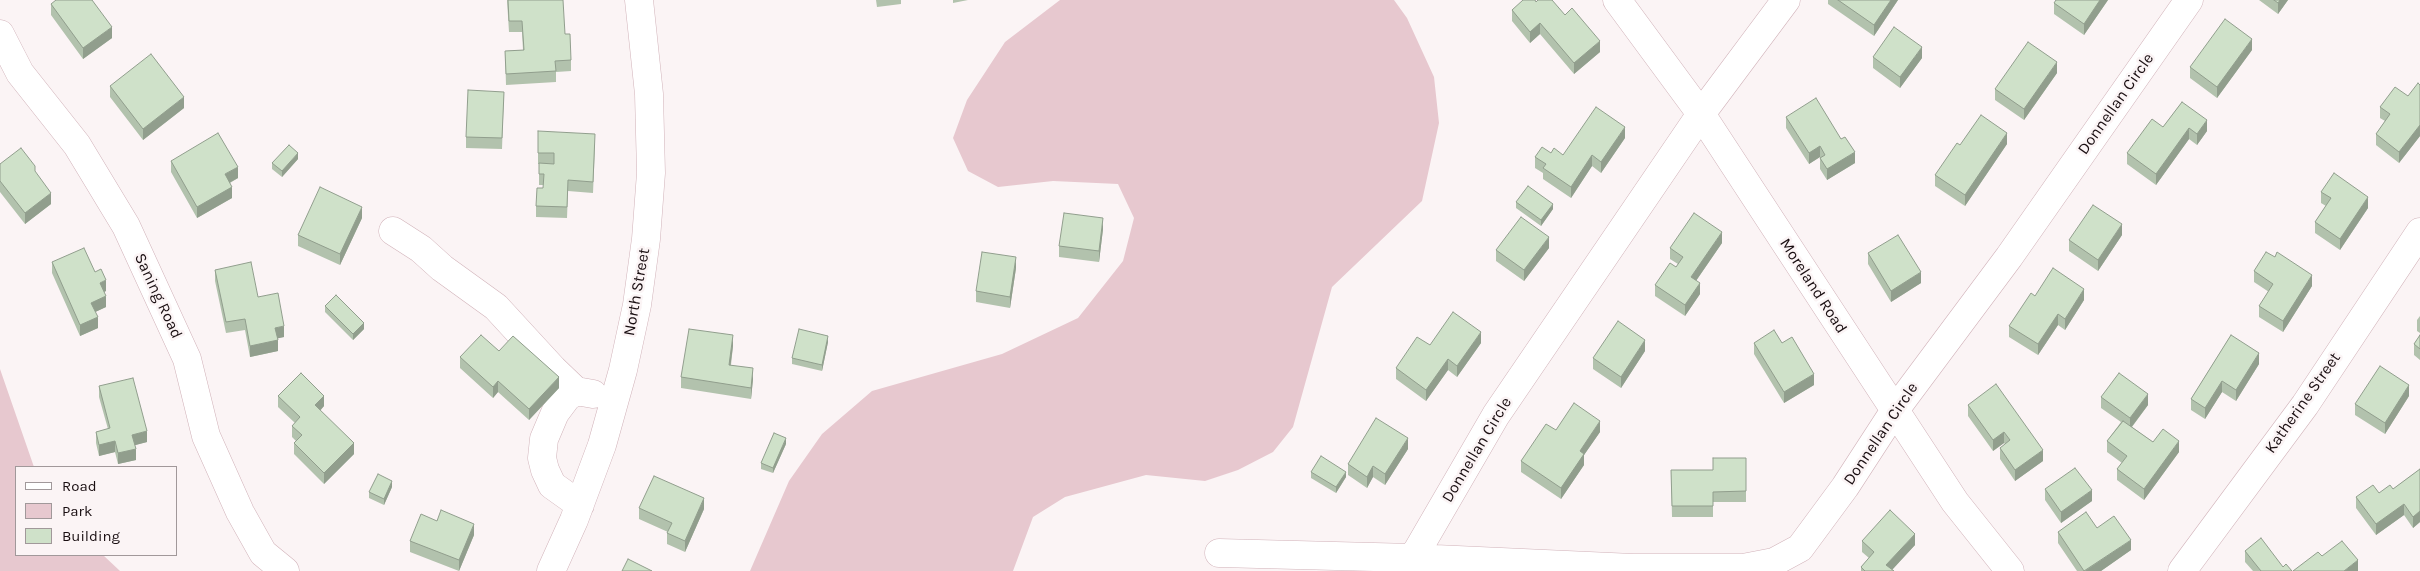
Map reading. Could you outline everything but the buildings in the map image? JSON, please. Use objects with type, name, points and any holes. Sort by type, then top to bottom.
[{"type":"street","name":"North Street","points":[[552,571],[602,445],[637,305],[646,239],[651,173],[649,94],[639,0]]},
{"type":"street","name":"Moreland Road","points":[[1617,0],[1701,114],[1956,502],[2010,571]]},
{"type":"street","name":"Donnellan Circle","points":[[1413,558],[1496,415],[1701,114],[1786,0]]},
{"type":"street","name":"Donnellan Circle","points":[[1219,553],[1413,558],[1633,568],[1743,568],[1774,562],[1800,548],[1845,487],[1895,410],[2009,257],[2189,0]]},
{"type":"street","name":"Saning Road","points":[[0,34],[20,73],[77,144],[126,226],[187,359],[206,436],[240,512],[263,553],[285,571]]},
{"type":"street","points":[[393,231],[421,249],[442,268],[496,307],[576,391],[615,399]]},
{"type":"street","name":"Katherine Street","points":[[2182,571],[2305,405],[2420,232]]},
{"type":"street","points":[[576,391],[567,397],[555,413],[544,439],[542,458],[552,485],[580,504]]},
{"type":"green space","points":[[1060,0],[1394,0],[1407,18],[1434,77],[1439,123],[1422,201],[1332,287],[1293,427],[1273,452],[1238,470],[1205,481],[1146,475],[1065,497],[1033,517],[1013,571],[750,571],[789,481],[822,434],[872,391],[1002,354],[1078,318],[1123,261],[1134,218],[1118,184],[1053,181],[998,187],[968,171],[953,138],[967,100],[1005,42]]},
{"type":"green space","points":[[0,369],[34,466],[15,466],[15,556],[104,556],[120,571],[0,571]]}]
